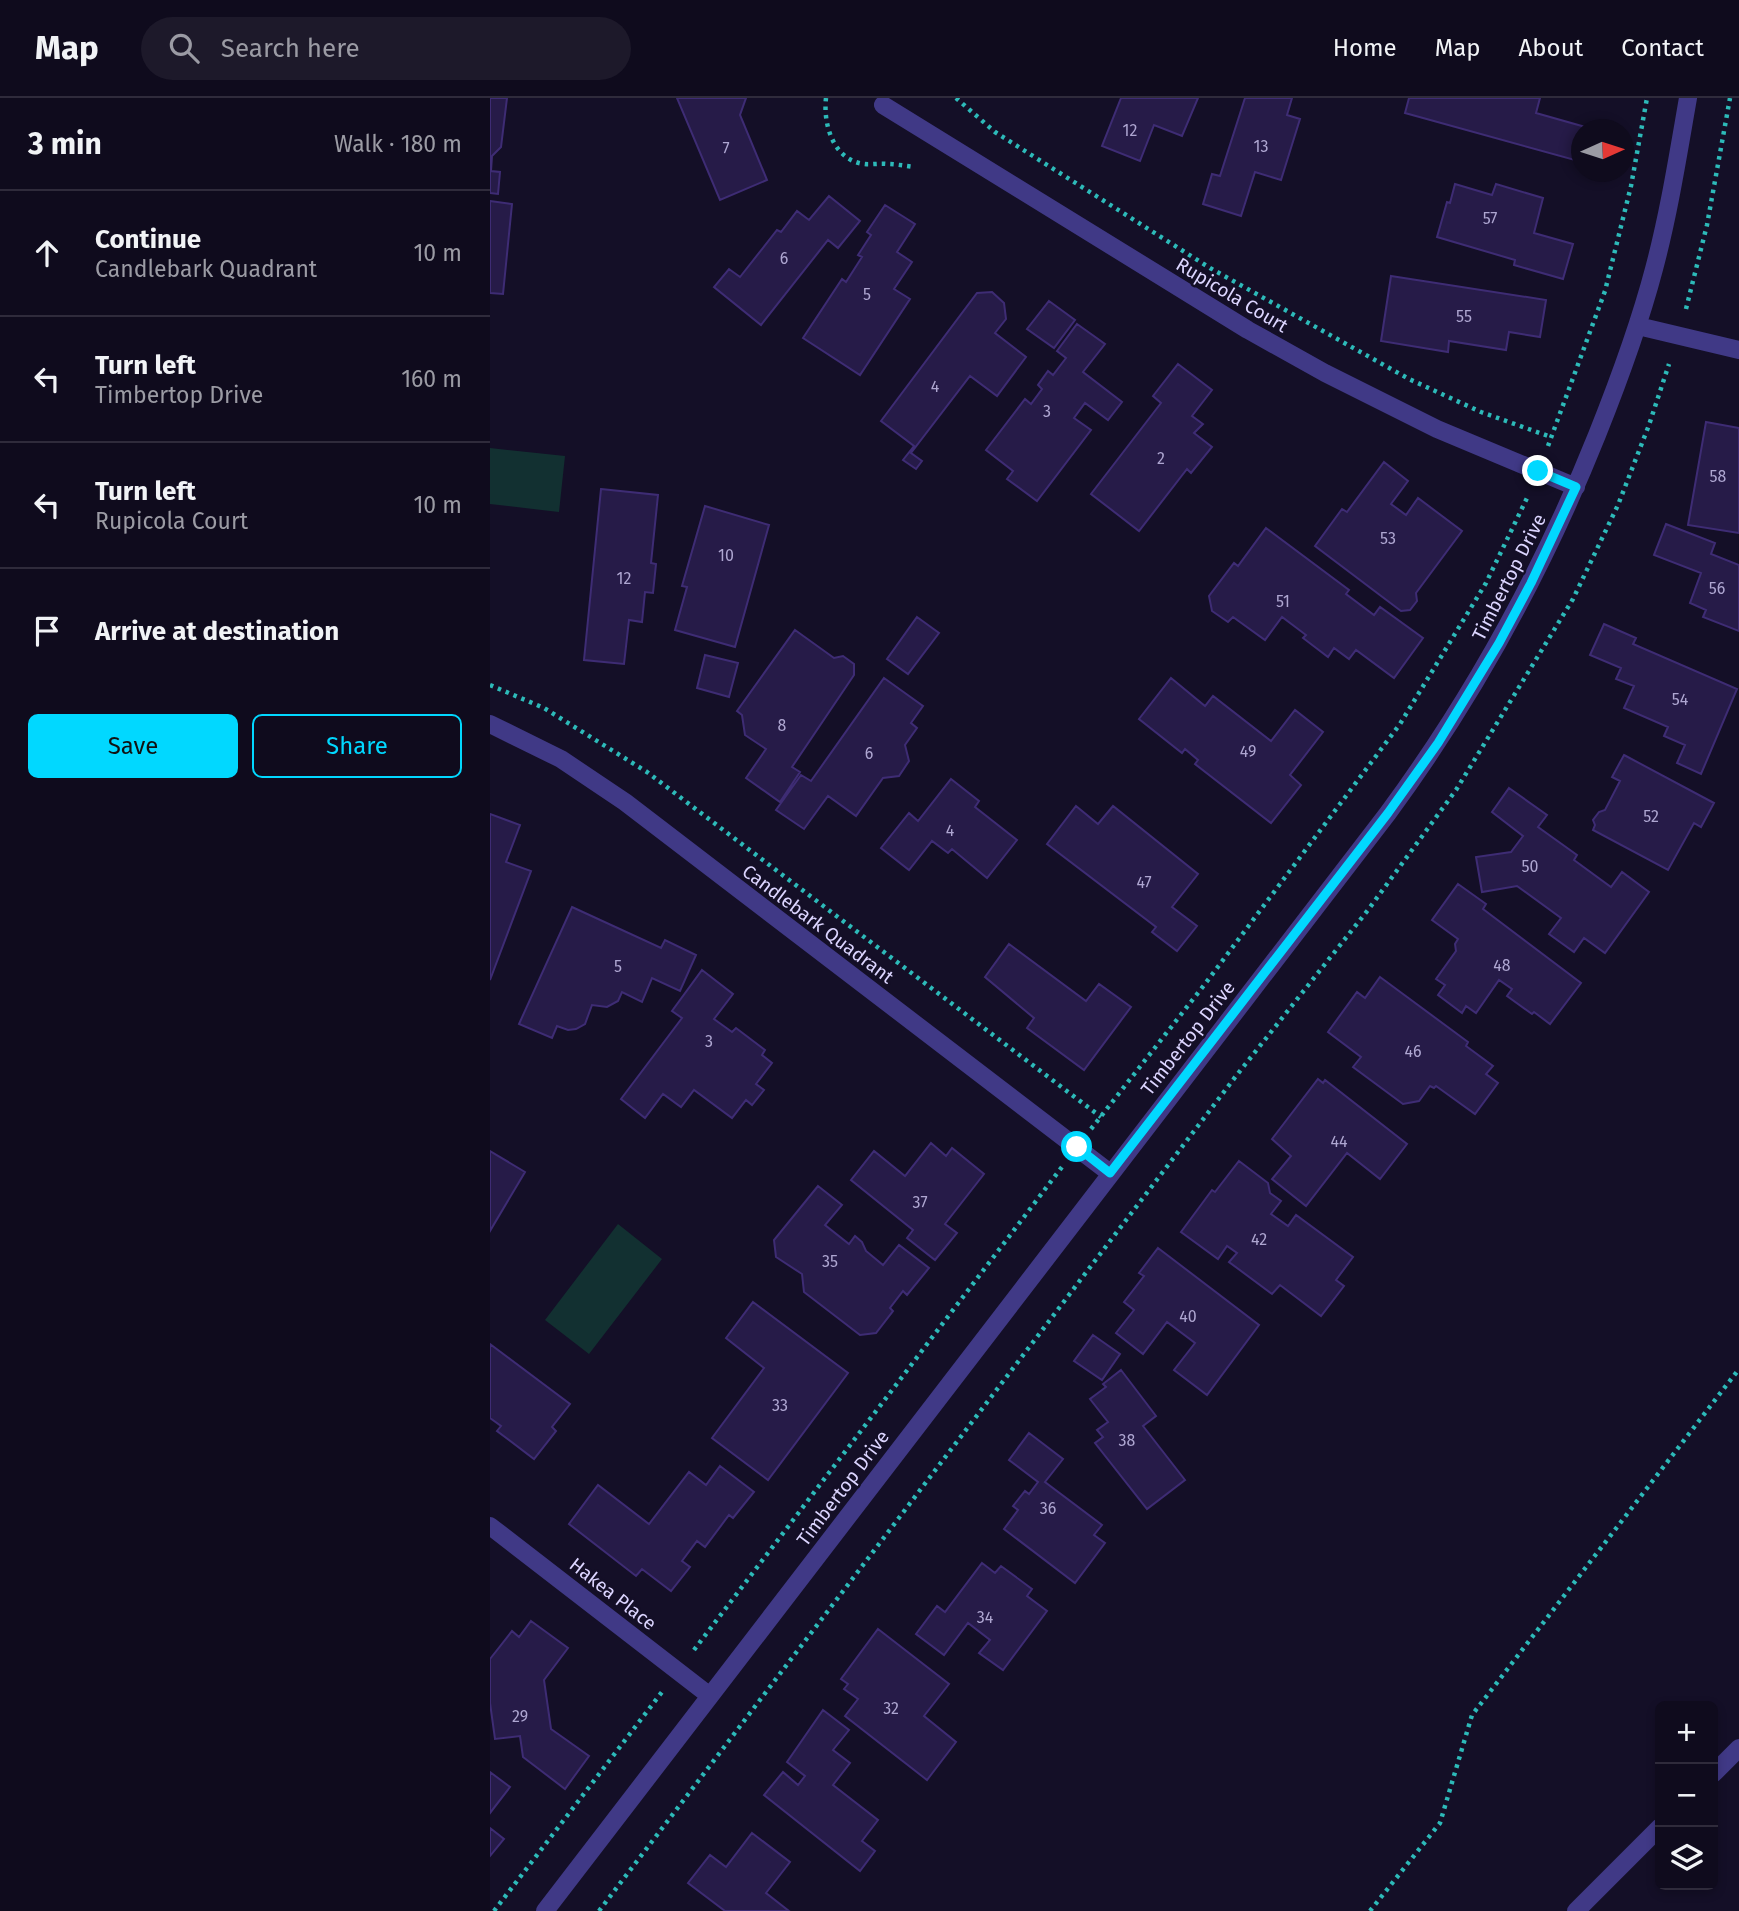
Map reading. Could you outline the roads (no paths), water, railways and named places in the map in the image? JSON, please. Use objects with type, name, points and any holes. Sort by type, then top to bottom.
[{"type":"street","name":"Timbertop Drive","points":[[545,1911],[1388,813],[1430,754],[1499,643],[1576,487],[1638,326],[1655,268],[1688,98]]},
{"type":"street","name":"Rupicola Court","points":[[883,105],[1212,308],[1325,373],[1437,429],[1576,487]]},
{"type":"street","points":[[1638,326],[1739,349]]},
{"type":"street","name":"Candlebark Quadrant","points":[[490,724],[561,759],[625,803],[1110,1173]]},
{"type":"street","name":"Hakea Place","points":[[490,1526],[710,1696]]},
{"type":"street","points":[[1718,1769],[1739,1748]]},
{"type":"street","points":[[1576,1911],[1655,1832]]}]
